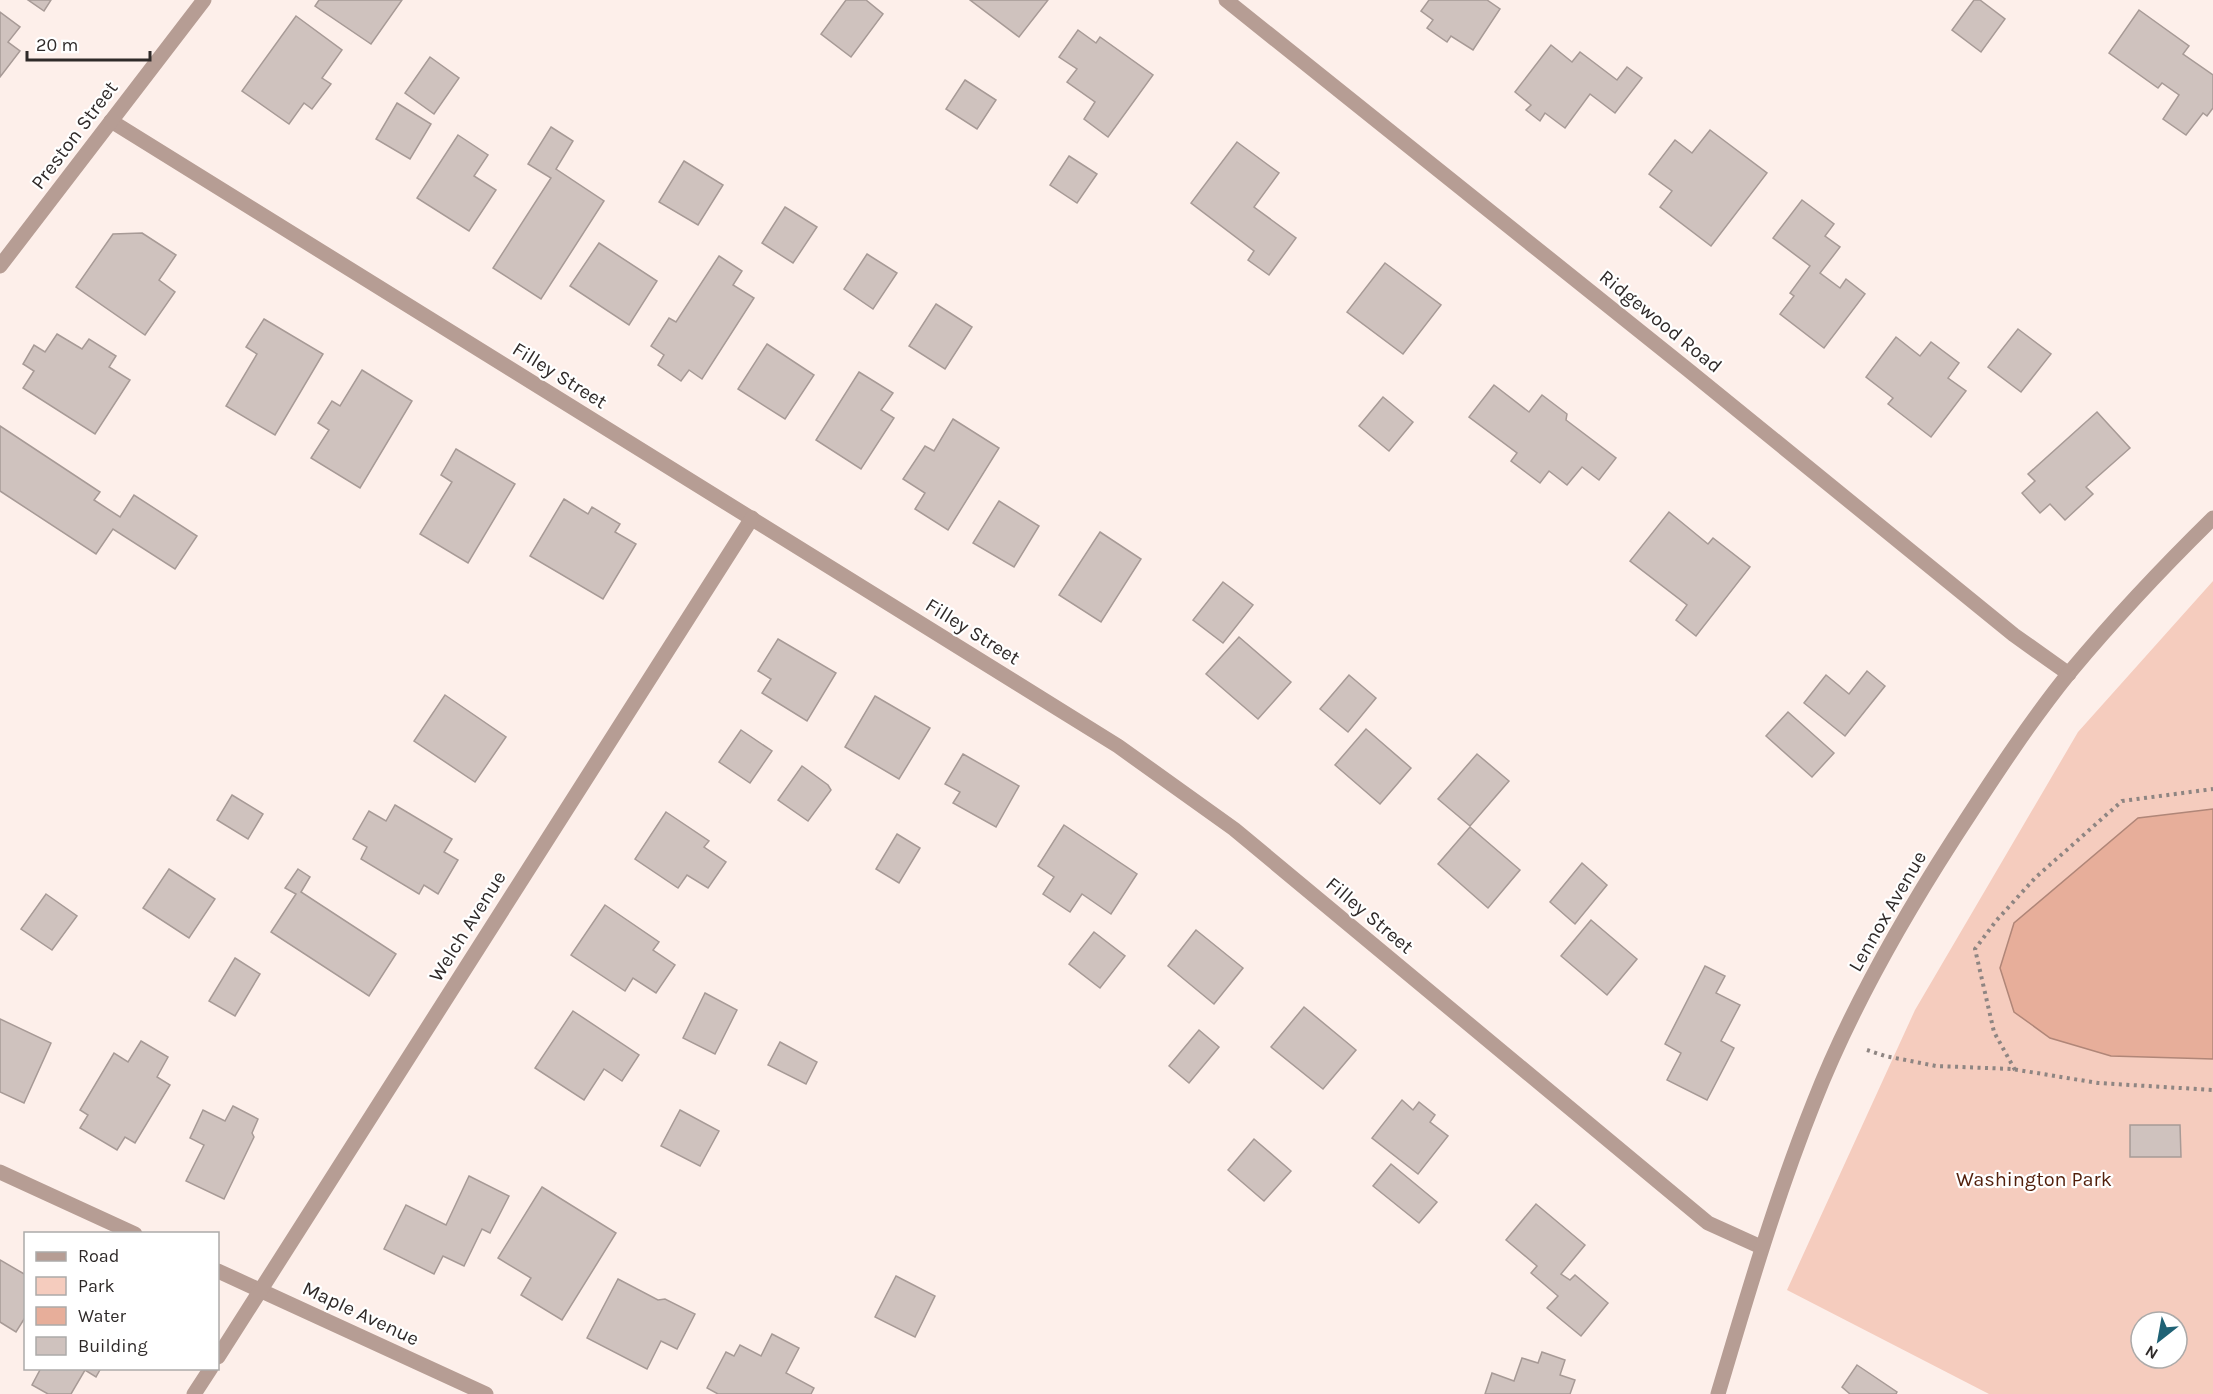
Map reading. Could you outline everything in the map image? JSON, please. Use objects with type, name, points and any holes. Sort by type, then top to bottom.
[{"type":"street","name":"Preston Street","points":[[0,266],[204,0]]},
{"type":"street","name":"Ridgewood Road","points":[[1226,0],[1687,369],[2014,635],[2069,674]]},
{"type":"street","name":"Filley Street","points":[[111,121],[1118,746],[1234,830],[1708,1222],[1761,1246]]},
{"type":"street","name":"Welch Avenue","points":[[219,1356],[752,518]]},
{"type":"street","name":"Lennox Avenue","points":[[1718,1394],[1761,1246],[1814,1102],[1890,942],[1998,771],[2069,674],[2131,603],[2213,518]]},
{"type":"street","points":[[0,1172],[133,1232]]},
{"type":"street","name":"Maple Avenue","points":[[219,1271],[486,1394]]},
{"type":"street","points":[[194,1394],[210,1370]]},
{"type":"path","points":[[2015,1070],[1994,1032],[1975,949],[1996,921],[2035,878],[2122,801],[2213,789]]},
{"type":"path","points":[[1841,1041],[1885,1056],[1936,1066],[2015,1070],[2098,1083],[2213,1090]]},
{"type":"green space","name":"Washington Park","points":[[2213,581],[2213,1394],[1989,1394],[1787,1290],[1915,1010],[2078,732]]},
{"type":"water","points":[[2213,809],[2213,1059],[2111,1056],[2050,1038],[2014,1012],[2000,968],[2014,923],[2138,818]]},
{"type":"building","points":[[28,0],[51,0],[44,11]]},
{"type":"building","points":[[319,0],[402,0],[371,44],[315,6]]},
{"type":"building","points":[[846,0],[866,0],[883,14],[851,57],[821,34]]},
{"type":"building","points":[[970,0],[1048,0],[1019,37]]},
{"type":"building","points":[[1429,0],[1487,0],[1500,9],[1473,50],[1451,36],[1447,42],[1427,28],[1433,20],[1421,11]]},
{"type":"building","points":[[1974,0],[1980,0],[2005,19],[1981,52],[1952,30]]},
{"type":"building","points":[[2139,10],[2189,46],[2183,54],[2213,75],[2213,108],[2207,116],[2203,113],[2186,135],[2163,119],[2179,95],[2162,83],[2158,88],[2109,53]]},
{"type":"building","points":[[0,12],[20,27],[8,42],[20,51],[0,77]]},
{"type":"building","points":[[296,16],[342,50],[322,78],[331,84],[312,109],[304,103],[289,124],[242,91]]},
{"type":"building","points":[[1078,30],[1096,43],[1100,37],[1153,75],[1108,137],[1084,119],[1095,102],[1067,82],[1077,69],[1059,57]]},
{"type":"building","points":[[1551,45],[1572,62],[1580,52],[1617,80],[1627,67],[1642,78],[1615,113],[1590,94],[1565,128],[1545,113],[1540,121],[1526,110],[1531,105],[1515,92]]},
{"type":"building","points":[[430,57],[459,78],[434,114],[405,93]]},
{"type":"building","points":[[965,80],[996,100],[977,129],[946,109]]},
{"type":"building","points":[[397,103],[431,124],[410,159],[376,139]]},
{"type":"building","points":[[551,127],[573,141],[556,169],[604,201],[541,299],[493,268],[551,178],[528,164]]},
{"type":"building","points":[[1710,130],[1767,173],[1711,246],[1660,207],[1672,191],[1649,174],[1675,140],[1692,153]]},
{"type":"building","points":[[458,135],[488,155],[474,176],[496,190],[469,231],[417,198]]},
{"type":"building","points":[[1237,142],[1279,173],[1254,207],[1296,238],[1269,275],[1248,260],[1254,251],[1191,203]]},
{"type":"building","points":[[1069,156],[1097,174],[1077,203],[1050,185]]},
{"type":"building","points":[[684,161],[723,185],[698,225],[659,202]]},
{"type":"building","points":[[1802,200],[1834,224],[1825,236],[1840,247],[1820,273],[1840,288],[1846,279],[1865,294],[1824,348],[1780,314],[1794,296],[1790,293],[1810,266],[1773,238]]},
{"type":"building","points":[[785,207],[817,227],[793,263],[762,243]]},
{"type":"building","points":[[142,233],[176,255],[159,280],[175,292],[145,335],[76,287],[113,234]]},
{"type":"building","points":[[599,243],[657,281],[629,325],[570,286]]},
{"type":"building","points":[[867,254],[897,273],[873,309],[844,289]]},
{"type":"building","points":[[719,256],[742,271],[733,285],[754,298],[702,379],[689,370],[681,381],[658,365],[664,355],[651,346],[669,318],[676,322]]},
{"type":"building","points":[[1385,263],[1441,305],[1403,354],[1347,312]]},
{"type":"building","points":[[936,304],[972,327],[945,369],[909,346]]},
{"type":"building","points":[[264,319],[323,354],[275,435],[226,406],[257,354],[246,347]]},
{"type":"building","points":[[2018,329],[2051,354],[2021,392],[1988,367]]},
{"type":"building","points":[[57,334],[82,349],[89,339],[116,356],[109,367],[130,380],[95,434],[23,388],[34,371],[23,364],[34,345],[45,352]]},
{"type":"building","points":[[1896,337],[1920,356],[1931,342],[1959,363],[1948,378],[1966,391],[1931,437],[1888,404],[1893,398],[1866,377]]},
{"type":"building","points":[[767,344],[814,375],[785,419],[738,389]]},
{"type":"building","points":[[362,370],[412,401],[360,488],[311,458],[329,430],[318,423],[332,401],[340,406]]},
{"type":"building","points":[[859,372],[893,393],[881,410],[894,418],[861,469],[816,440]]},
{"type":"building","points":[[1494,385],[1529,412],[1542,395],[1567,414],[1566,420],[1616,458],[1599,480],[1582,467],[1567,485],[1549,471],[1540,483],[1511,461],[1517,453],[1469,417]]},
{"type":"building","points":[[1383,397],[1413,422],[1389,451],[1359,426]]},
{"type":"building","points":[[2097,412],[2130,448],[2086,487],[2093,494],[2065,520],[2050,504],[2040,513],[2022,493],[2035,481],[2028,474]]},
{"type":"building","points":[[953,419],[999,448],[948,530],[915,509],[925,493],[903,479],[925,446],[934,451]]},
{"type":"building","points":[[0,426],[100,492],[94,500],[120,517],[134,495],[197,536],[175,569],[113,529],[96,554],[0,491]]},
{"type":"building","points":[[456,449],[515,484],[468,563],[420,534],[452,482],[441,475]]},
{"type":"building","points":[[564,499],[588,514],[592,507],[620,524],[615,532],[636,544],[603,599],[530,556]]},
{"type":"building","points":[[999,501],[1039,526],[1014,567],[973,543]]},
{"type":"building","points":[[1669,512],[1708,544],[1713,538],[1750,567],[1696,636],[1676,620],[1687,605],[1630,561]]},
{"type":"building","points":[[1100,532],[1141,559],[1101,622],[1059,595]]},
{"type":"building","points":[[1223,582],[1253,605],[1223,643],[1193,620]]},
{"type":"building","points":[[1239,637],[1291,682],[1258,719],[1206,674]]},
{"type":"building","points":[[778,639],[836,673],[807,721],[762,693],[771,679],[758,671]]},
{"type":"building","points":[[1867,671],[1885,686],[1845,736],[1804,703],[1826,675],[1849,694]]},
{"type":"building","points":[[1349,675],[1376,698],[1348,732],[1320,709]]},
{"type":"building","points":[[445,695],[506,737],[475,782],[414,741]]},
{"type":"building","points":[[875,696],[930,728],[899,779],[845,747]]},
{"type":"building","points":[[1788,712],[1834,753],[1812,777],[1766,736]]},
{"type":"building","points":[[1366,729],[1411,768],[1380,804],[1335,765]]},
{"type":"building","points":[[741,730],[772,751],[750,783],[719,762]]},
{"type":"building","points":[[963,754],[1019,786],[996,827],[953,803],[960,792],[945,784]]},
{"type":"building","points":[[1477,754],[1509,781],[1470,826],[1438,799]]},
{"type":"building","points":[[802,766],[828,785],[831,790],[808,821],[778,800]]},
{"type":"building","points":[[232,795],[263,814],[248,839],[217,820]]},
{"type":"building","points":[[395,805],[452,839],[444,852],[458,860],[438,894],[424,885],[419,894],[361,859],[367,847],[353,839],[369,811],[386,821]]},
{"type":"building","points":[[666,812],[709,841],[704,847],[726,862],[708,888],[687,875],[678,888],[635,859]]},
{"type":"building","points":[[1064,825],[1137,874],[1111,914],[1082,894],[1070,912],[1043,894],[1054,877],[1038,866]]},
{"type":"building","points":[[1470,827],[1520,870],[1488,908],[1438,864]]},
{"type":"building","points":[[897,834],[920,848],[899,883],[876,869]]},
{"type":"building","points":[[1582,863],[1607,885],[1575,924],[1550,902]]},
{"type":"building","points":[[169,869],[215,899],[189,938],[143,908]]},
{"type":"building","points":[[298,869],[310,877],[301,892],[396,954],[369,996],[271,932],[296,894],[285,888]]},
{"type":"building","points":[[46,894],[77,916],[52,950],[21,929]]},
{"type":"building","points":[[605,905],[659,942],[653,950],[675,965],[656,993],[633,978],[625,991],[571,955]]},
{"type":"building","points":[[1591,920],[1637,959],[1607,995],[1561,956]]},
{"type":"building","points":[[1196,930],[1243,968],[1214,1004],[1168,966]]},
{"type":"building","points":[[1094,932],[1125,956],[1100,988],[1069,964]]},
{"type":"building","points":[[235,958],[260,974],[235,1016],[209,1001]]},
{"type":"building","points":[[1705,966],[1725,976],[1716,993],[1740,1005],[1721,1041],[1734,1048],[1707,1100],[1667,1080],[1681,1053],[1665,1044]]},
{"type":"building","points":[[705,993],[737,1010],[715,1054],[683,1038]]},
{"type":"building","points":[[1304,1007],[1356,1050],[1323,1089],[1271,1047]]},
{"type":"building","points":[[573,1011],[639,1055],[622,1081],[604,1069],[584,1100],[535,1068]]},
{"type":"building","points":[[0,1019],[51,1043],[24,1103],[0,1092]]},
{"type":"building","points":[[1199,1030],[1219,1047],[1189,1083],[1169,1066]]},
{"type":"building","points":[[141,1041],[168,1057],[157,1077],[170,1085],[135,1143],[125,1137],[117,1150],[80,1128],[88,1115],[80,1110],[114,1053],[128,1062]]},
{"type":"building","points":[[780,1042],[817,1062],[806,1084],[768,1065]]},
{"type":"building","points":[[1402,1100],[1413,1110],[1419,1102],[1435,1115],[1430,1122],[1448,1136],[1418,1174],[1372,1138]]},
{"type":"building","points":[[233,1106],[258,1119],[252,1133],[254,1137],[224,1199],[186,1181],[204,1145],[190,1138],[203,1110],[225,1121]]},
{"type":"building","points":[[680,1110],[719,1131],[700,1166],[661,1146]]},
{"type":"building","points":[[2130,1125],[2180,1125],[2181,1157],[2130,1157]]},
{"type":"building","points":[[1254,1139],[1291,1171],[1264,1201],[1228,1170]]},
{"type":"building","points":[[1391,1164],[1437,1202],[1419,1223],[1373,1186]]},
{"type":"building","points":[[469,1176],[509,1196],[490,1233],[482,1229],[464,1266],[443,1256],[434,1274],[384,1249],[406,1205],[446,1225]]},
{"type":"building","points":[[542,1187],[616,1233],[562,1320],[521,1295],[531,1278],[498,1258]]},
{"type":"building","points":[[1536,1204],[1585,1245],[1561,1274],[1570,1280],[1575,1275],[1608,1303],[1581,1336],[1547,1308],[1558,1296],[1531,1273],[1537,1266],[1506,1240]]},
{"type":"building","points":[[0,1260],[24,1274],[24,1319],[16,1332],[0,1322]]},
{"type":"building","points":[[896,1276],[935,1296],[915,1337],[875,1317]]},
{"type":"building","points":[[618,1279],[658,1300],[665,1299],[695,1314],[677,1349],[661,1341],[647,1369],[587,1338]]},
{"type":"building","points":[[772,1334],[799,1348],[786,1373],[814,1388],[811,1394],[718,1394],[707,1388],[726,1352],[734,1356],[740,1345],[761,1356]]},
{"type":"building","points":[[1542,1352],[1565,1360],[1560,1375],[1575,1380],[1570,1394],[1485,1394],[1492,1373],[1514,1381],[1522,1358],[1538,1363]]},
{"type":"building","points":[[1857,1365],[1897,1392],[1896,1394],[1850,1394],[1842,1387]]},
{"type":"building","points":[[40,1370],[85,1370],[71,1394],[48,1394],[32,1385]]},
{"type":"building","points":[[85,1370],[100,1370],[96,1377]]}]
